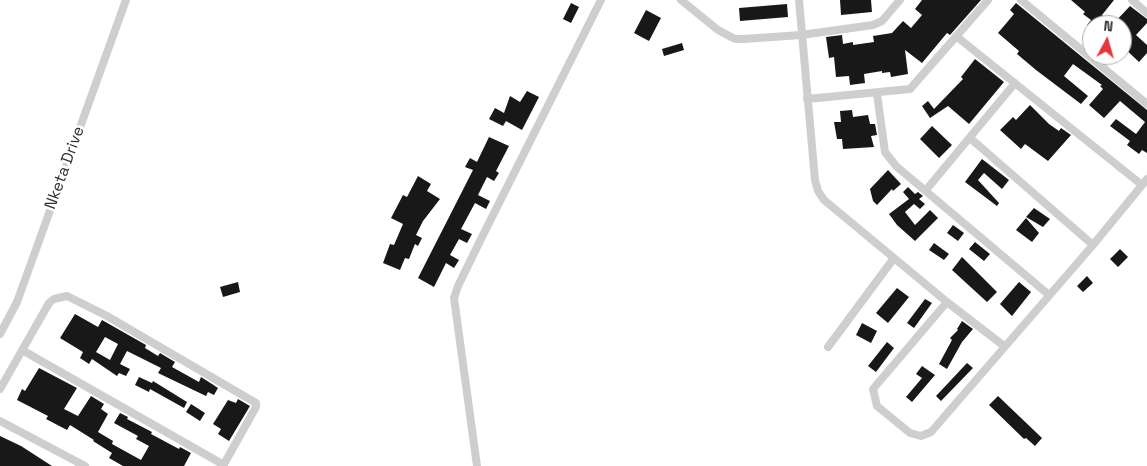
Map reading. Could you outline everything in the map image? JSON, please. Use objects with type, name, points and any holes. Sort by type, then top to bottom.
[{"type":"street","name":"Nketa Drive","points":[[0,334],[17,302],[126,0]]},
{"type":"street","points":[[477,466],[454,298],[480,239],[601,0]]},
{"type":"street","points":[[681,0],[718,30],[735,39],[801,35],[873,26],[882,21],[900,0]]},
{"type":"street","points":[[799,0],[815,180],[818,191],[824,200],[947,302],[1004,346]]},
{"type":"street","points":[[807,99],[877,94],[910,89],[988,0]]},
{"type":"street","points":[[1021,0],[1147,104]]},
{"type":"street","points":[[1132,0],[1147,13]]},
{"type":"street","points":[[947,302],[873,390],[877,406],[910,433],[921,436],[928,435],[1093,245],[1144,182],[1015,84],[956,36]]},
{"type":"street","points":[[926,190],[1015,84]]},
{"type":"street","points":[[877,94],[885,152],[896,166],[1049,295]]},
{"type":"street","points":[[970,138],[1093,245]]},
{"type":"street","points":[[828,347],[894,258]]},
{"type":"street","points":[[0,389],[22,350],[49,304],[60,296],[74,298],[108,316],[256,403],[256,407],[223,465],[22,350]]},
{"type":"street","points":[[0,420],[85,466]]},
{"type":"building","points":[[840,0],[871,0],[872,12],[841,15]]},
{"type":"building","points":[[922,0],[981,0],[950,35],[947,33],[922,63],[905,50],[908,74],[891,77],[890,72],[882,73],[882,71],[864,74],[865,83],[850,85],[849,76],[836,77],[834,57],[829,58],[826,37],[842,35],[843,44],[853,42],[853,45],[874,42],[873,36],[892,33],[903,21],[911,28],[922,15],[915,9]]},
{"type":"building","points":[[1071,0],[1114,0],[1102,15],[1084,15],[1083,14],[1085,12]]},
{"type":"building","points":[[571,3],[579,7],[571,23],[563,19]]},
{"type":"building","points":[[1016,3],[1082,57],[1082,65],[1092,65],[1147,110],[1147,153],[1142,150],[1139,154],[1127,145],[1130,141],[1110,126],[1116,119],[1136,134],[1145,122],[1120,101],[1104,118],[1089,105],[1103,89],[1100,86],[1102,85],[1073,64],[1064,76],[1088,96],[1081,104],[1017,54],[1019,51],[998,33],[1014,14],[1010,10]]},
{"type":"building","points":[[787,4],[788,17],[740,21],[739,8]]},
{"type":"building","points":[[1130,6],[1147,19],[1147,23],[1136,35],[1147,45],[1147,53],[1139,62],[1132,55],[1132,15],[1122,15]]},
{"type":"building","points":[[646,10],[661,18],[649,41],[634,33]]},
{"type":"building","points":[[682,43],[684,50],[664,56],[662,49]]},
{"type":"building","points":[[975,59],[1004,82],[969,124],[948,106],[930,118],[922,106],[928,101],[934,109],[963,79],[961,77]]},
{"type":"building","points":[[527,91],[539,97],[522,130],[506,121],[503,126],[489,119],[495,108],[504,113],[510,96],[520,102]]},
{"type":"building","points":[[1030,105],[1049,124],[1059,131],[1061,128],[1071,135],[1048,161],[1025,144],[1021,149],[1000,130],[1013,117],[1016,120]]},
{"type":"building","points":[[852,110],[853,117],[868,115],[870,124],[875,124],[877,135],[871,136],[874,147],[843,149],[842,139],[837,139],[834,122],[841,122],[840,111]]},
{"type":"building","points":[[932,126],[952,145],[939,158],[920,139]]},
{"type":"building","points":[[489,137],[509,146],[496,171],[499,173],[494,181],[487,177],[478,195],[490,201],[486,209],[475,203],[461,229],[472,234],[467,243],[459,239],[450,255],[459,260],[454,268],[446,263],[434,287],[418,278],[473,170],[465,167],[470,158],[477,162]]},
{"type":"building","points":[[982,159],[1009,180],[1002,189],[984,173],[978,180],[999,203],[997,206],[965,182]]},
{"type":"building","points":[[888,170],[901,184],[893,191],[892,189],[877,205],[873,201],[870,189]]},
{"type":"building","points":[[418,176],[431,184],[427,191],[440,199],[423,221],[416,235],[422,238],[418,246],[415,244],[409,259],[405,258],[400,270],[383,263],[390,244],[394,245],[403,224],[391,218],[403,195],[407,197]]},
{"type":"building","points":[[908,187],[915,194],[918,192],[923,196],[919,199],[925,204],[920,209],[914,204],[905,212],[915,225],[930,210],[938,218],[915,241],[897,225],[889,214],[909,199],[903,192]]},
{"type":"building","points":[[1034,208],[1050,219],[1043,227],[1026,217]]},
{"type":"building","points":[[1026,218],[1039,233],[1032,242],[1016,230]]},
{"type":"building","points":[[953,225],[964,233],[958,241],[947,233]]},
{"type":"building","points":[[975,242],[990,254],[984,261],[969,249]]},
{"type":"building","points":[[934,243],[949,254],[944,260],[929,250]]},
{"type":"building","points":[[1120,249],[1128,257],[1118,267],[1110,259]]},
{"type":"building","points":[[962,257],[997,292],[987,302],[952,270]]},
{"type":"building","points":[[1087,276],[1093,283],[1083,292],[1077,286]]},
{"type":"building","points":[[238,282],[240,292],[223,297],[220,287]]},
{"type":"building","points":[[1019,282],[1031,292],[1012,316],[1000,304]]},
{"type":"building","points":[[897,288],[909,297],[888,323],[876,313]]},
{"type":"building","points":[[925,299],[932,303],[914,328],[907,323]]},
{"type":"building","points":[[75,314],[98,327],[102,320],[146,345],[145,348],[158,356],[160,353],[175,362],[172,367],[199,382],[201,377],[218,388],[214,395],[208,392],[206,396],[158,373],[161,368],[127,351],[120,364],[130,369],[126,376],[119,373],[117,376],[92,359],[89,364],[80,358],[83,352],[60,338]],"holes":[[[105,337],[118,344],[110,360],[96,352]]]},
{"type":"building","points":[[962,321],[973,329],[962,342],[947,369],[939,364],[952,340],[950,338],[958,330]]},
{"type":"building","points":[[862,323],[877,331],[871,343],[856,335]]},
{"type":"building","points":[[887,342],[894,348],[876,372],[868,366]]},
{"type":"building","points":[[967,363],[973,368],[941,401],[936,396]]},
{"type":"building","points":[[922,366],[935,375],[912,402],[906,397],[922,378],[916,374]]},
{"type":"building","points":[[39,368],[77,388],[64,409],[78,416],[91,396],[104,404],[101,409],[108,414],[98,432],[113,441],[112,444],[141,460],[149,446],[136,439],[138,436],[114,423],[120,413],[128,417],[127,419],[152,432],[151,434],[179,449],[180,447],[191,453],[184,466],[123,466],[109,458],[112,453],[70,425],[67,430],[46,419],[48,416],[17,400],[22,389],[25,391]]},
{"type":"building","points":[[139,377],[152,383],[153,381],[187,402],[184,408],[150,389],[149,392],[135,385]]},
{"type":"building","points":[[998,396],[1042,438],[1035,446],[1026,438],[1024,439],[989,405]]},
{"type":"building","points":[[238,399],[250,406],[229,441],[218,434],[221,429],[213,424],[228,400],[236,403]]},
{"type":"building","points":[[191,404],[205,413],[200,421],[186,412]]},
{"type":"building","points":[[0,436],[21,446],[52,466],[0,466]]}]
